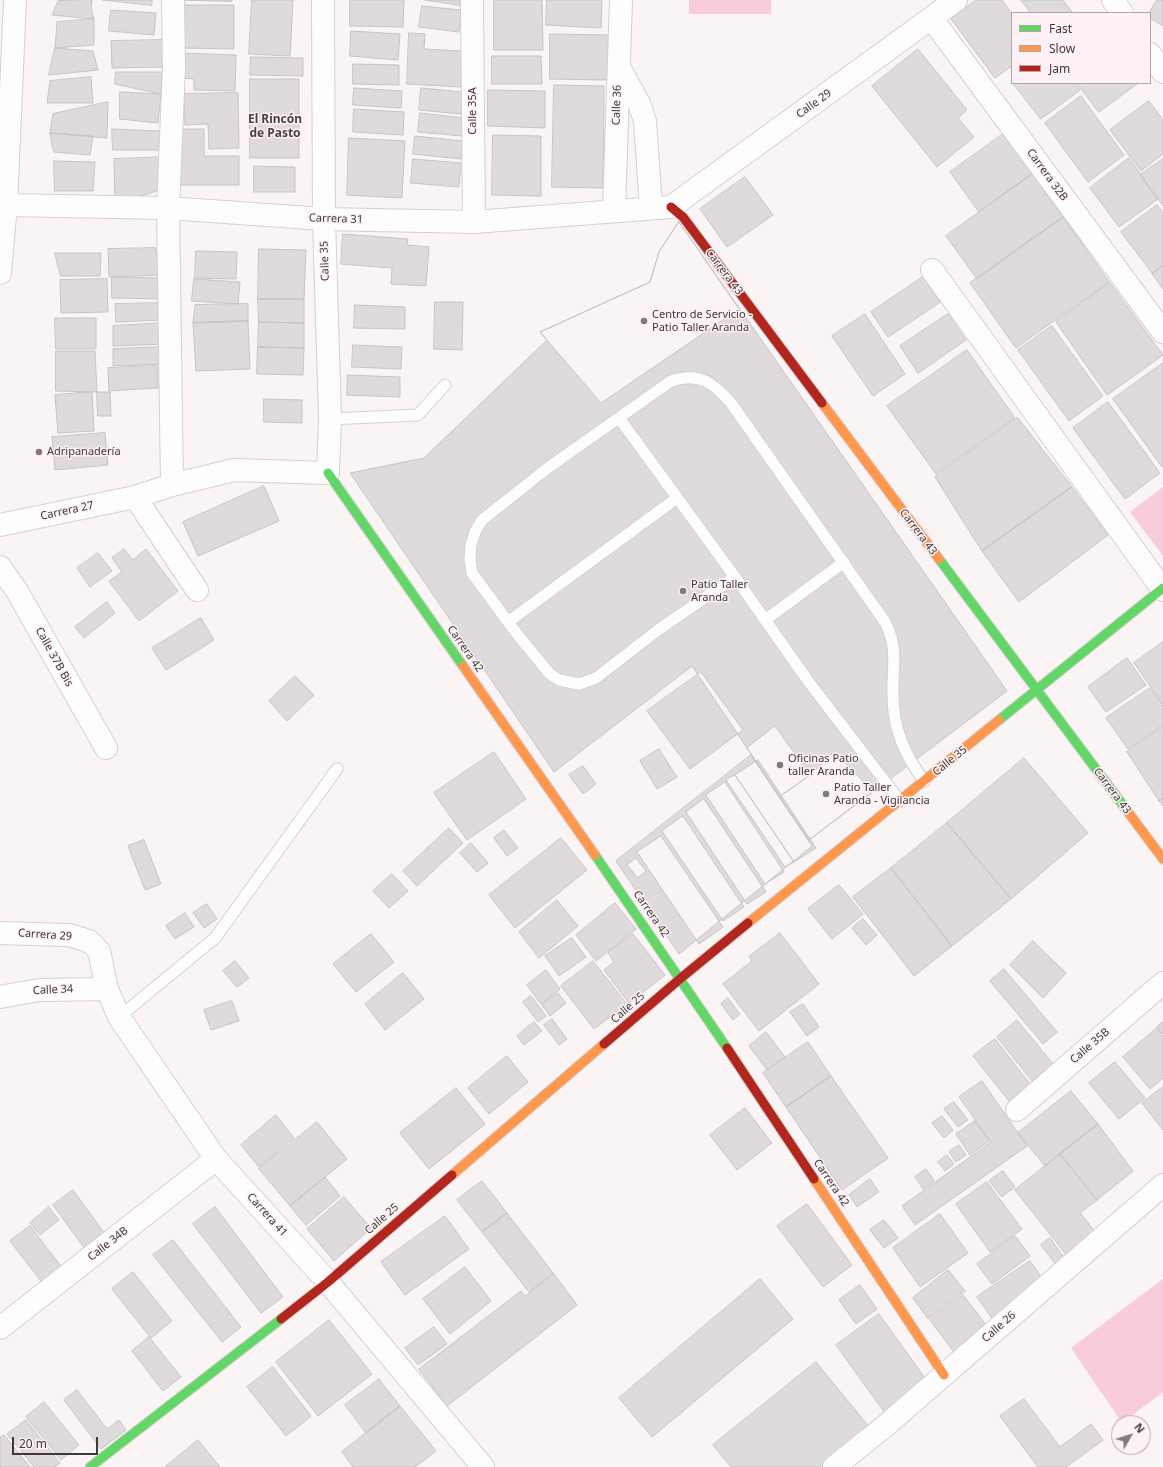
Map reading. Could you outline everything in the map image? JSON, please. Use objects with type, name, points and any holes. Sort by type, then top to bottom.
[{"type":"street","points":[[0,273],[7,44],[15,0]]},
{"type":"street","points":[[172,485],[168,208],[174,67],[173,0]]},
{"type":"street","name":"Calle 35","points":[[323,0],[324,219],[330,419],[328,473]]},
{"type":"street","name":"Calle 35A","points":[[472,0],[474,222]]},
{"type":"street","name":"Calle 36","points":[[614,210],[621,0]]},
{"type":"street","name":"Calle 29","points":[[661,208],[932,19],[956,0]]},
{"type":"street","points":[[1114,0],[1121,12]]},
{"type":"street","name":"Carrera 32B","points":[[932,19],[1163,332]]},
{"type":"street","points":[[1151,55],[1163,72]]},
{"type":"street","points":[[619,66],[639,103],[645,121],[661,208]]},
{"type":"street","name":"Carrera 31","points":[[2,204],[168,208],[324,219],[474,222],[614,210],[661,208]]},
{"type":"street","name":"Carrera 43","points":[[661,208],[683,217],[1163,859]]},
{"type":"street","points":[[932,270],[1163,589]]},
{"type":"street","name":"Carrera 27","points":[[0,525],[135,497],[172,485],[234,470],[328,473]]},
{"type":"street","name":"Carrera 42","points":[[328,473],[680,978],[944,1375]]},
{"type":"street","points":[[135,497],[198,590]]},
{"type":"street","name":"Calle 37B Bis","points":[[0,567],[17,591],[106,748]]},
{"type":"street","name":"Calle 35","points":[[680,978],[1163,589]]},
{"type":"street","name":"Carrera 29","points":[[0,932],[69,935],[89,941]]},
{"type":"street","name":"Carrera 41","points":[[89,941],[99,952],[107,989],[119,1017],[216,1159],[328,1282],[483,1467]]},
{"type":"street","name":"Calle 25","points":[[90,1467],[328,1282],[680,978]]},
{"type":"street","name":"Calle 35B","points":[[1017,1110],[1163,983]]},
{"type":"street","name":"Calle 34","points":[[0,996],[38,990],[107,989]]},
{"type":"street","name":"Calle 34B","points":[[0,1328],[216,1159]]},
{"type":"street","name":"Calle 26","points":[[834,1467],[884,1427],[1163,1185]]},
{"type":"lane","points":[[735,577],[658,630],[602,674],[584,683],[570,683],[553,677],[508,622],[472,573],[470,554],[472,540],[477,527],[482,520],[516,492],[664,386],[678,379],[694,377],[710,384],[731,403],[877,609],[891,635],[895,649],[893,696],[896,724],[905,750],[924,781]]},
{"type":"lane","points":[[330,419],[418,415],[445,385]]},
{"type":"lane","points":[[619,418],[735,577],[808,681],[900,801]]},
{"type":"lane","points":[[508,622],[677,498]]},
{"type":"lane","points":[[765,620],[844,562]]},
{"type":"lane","points":[[119,1017],[215,938],[337,769]]},
{"type":"shaded area","points":[[689,0],[771,0],[771,14],[689,14]]},
{"type":"shaded area","points":[[1163,487],[1163,556],[1130,512]]},
{"type":"shaded area","points":[[1163,1279],[1163,1392],[1133,1415],[1117,1415],[1071,1348]]},
{"type":"building","points":[[92,0],[91,8],[94,19],[52,15],[58,1]]},
{"type":"building","points":[[103,0],[152,0],[152,5]]},
{"type":"building","points":[[179,0],[232,0],[232,1]]},
{"type":"building","points":[[252,0],[293,0],[290,56],[249,54]]},
{"type":"building","points":[[350,0],[404,0],[403,27],[350,26]]},
{"type":"building","points":[[425,0],[460,0],[460,5]]},
{"type":"building","points":[[494,0],[542,0],[543,50],[494,50]]},
{"type":"building","points":[[547,0],[602,0],[601,28],[546,25]]},
{"type":"building","points":[[976,0],[1002,0],[1011,13],[1011,67],[995,78],[951,19]]},
{"type":"building","points":[[1021,0],[1063,0],[1072,12],[1030,12]]},
{"type":"building","points":[[1157,0],[1163,0],[1163,26],[1151,19],[1151,12],[1150,12]]},
{"type":"building","points":[[182,5],[234,5],[234,49],[182,48]]},
{"type":"building","points":[[422,6],[461,10],[459,32],[419,27]]},
{"type":"building","points":[[111,10],[156,13],[154,35],[109,31]]},
{"type":"building","points":[[94,19],[94,45],[55,48],[57,22]]},
{"type":"building","points":[[351,31],[400,34],[398,60],[350,56]]},
{"type":"building","points":[[409,33],[425,34],[424,49],[462,51],[461,87],[407,84]]},
{"type":"building","points":[[550,34],[609,35],[608,80],[550,79]]},
{"type":"building","points":[[163,40],[165,67],[112,68],[111,41]]},
{"type":"building","points":[[55,48],[93,51],[98,70],[49,75]]},
{"type":"building","points":[[918,49],[967,110],[958,118],[974,137],[937,167],[872,86]]},
{"type":"building","points":[[181,53],[236,55],[235,91],[194,90],[194,79],[180,78]]},
{"type":"building","points":[[492,56],[541,56],[542,84],[492,84]]},
{"type":"building","points":[[251,57],[303,58],[303,76],[250,75]]},
{"type":"building","points":[[353,64],[399,65],[399,85],[353,84]]},
{"type":"building","points":[[116,72],[162,72],[161,94],[115,84]]},
{"type":"building","points":[[91,77],[93,103],[47,103],[50,81]]},
{"type":"building","points":[[250,79],[299,79],[299,158],[250,158]]},
{"type":"building","points":[[1014,84],[1075,84],[1080,90],[1041,119]]},
{"type":"building","points":[[1078,84],[1137,84],[1099,112]]},
{"type":"building","points":[[554,85],[604,86],[603,188],[552,187]]},
{"type":"building","points":[[354,88],[402,91],[401,108],[353,105]]},
{"type":"building","points":[[421,88],[463,92],[461,114],[419,110]]},
{"type":"building","points":[[488,90],[545,91],[545,128],[488,126]]},
{"type":"building","points":[[120,92],[161,94],[158,123],[120,119]]},
{"type":"building","points":[[238,93],[239,148],[209,149],[208,124],[185,125],[184,94]]},
{"type":"building","points":[[1081,96],[1124,155],[1088,182],[1045,123]]},
{"type":"building","points":[[1149,101],[1163,120],[1163,154],[1141,171],[1110,130]]},
{"type":"building","points":[[108,102],[107,138],[50,133],[53,114]]},
{"type":"building","points":[[354,109],[404,112],[403,135],[353,132]]},
{"type":"building","points":[[420,113],[464,118],[462,136],[418,132]]},
{"type":"building","points":[[112,129],[161,131],[161,150],[113,150]]},
{"type":"building","points":[[179,129],[204,129],[204,156],[239,156],[239,185],[179,185]]},
{"type":"building","points":[[50,133],[93,136],[90,155],[54,152]]},
{"type":"building","points":[[1003,134],[1032,174],[979,212],[950,172]]},
{"type":"building","points":[[493,135],[541,136],[541,196],[492,195]]},
{"type":"building","points":[[415,136],[463,141],[461,159],[413,154]]},
{"type":"building","points":[[349,138],[405,141],[402,198],[347,195]]},
{"type":"building","points":[[167,157],[160,190],[115,204],[114,159]]},
{"type":"building","points":[[1129,158],[1158,199],[1119,227],[1090,188]]},
{"type":"building","points":[[413,159],[461,163],[459,187],[411,183]]},
{"type":"building","points":[[1163,159],[1163,206],[1140,175]]},
{"type":"building","points":[[54,161],[95,162],[93,191],[55,191]]},
{"type":"building","points":[[254,166],[295,167],[295,192],[254,192]]},
{"type":"building","points":[[1032,174],[1063,217],[977,279],[946,236]]},
{"type":"building","points":[[745,177],[773,215],[727,247],[700,209]]},
{"type":"building","points":[[1157,205],[1163,213],[1163,265],[1152,273],[1121,232]]},
{"type":"building","points":[[1063,217],[1109,282],[1016,348],[970,283]]},
{"type":"building","name":"Patio Taller Aranda","points":[[679,222],[1007,691],[809,840],[692,666],[554,772],[350,473],[424,458],[547,340],[540,332],[650,282],[659,252]]},
{"type":"building","name":"Centro de Servicio - Patio Taller Aranda","points":[[679,222],[739,309],[601,403],[540,332],[650,282],[659,252]]},
{"type":"building","points":[[343,234],[408,239],[407,245],[429,247],[426,286],[391,284],[392,268],[341,264]]},
{"type":"building","points":[[155,248],[162,275],[109,277],[108,249]]},
{"type":"building","points":[[259,249],[306,250],[304,299],[258,299]]},
{"type":"building","points":[[196,251],[237,252],[236,279],[195,278]]},
{"type":"building","points":[[55,253],[101,253],[100,276],[61,276]]},
{"type":"building","points":[[1163,266],[1163,289],[1152,274]]},
{"type":"building","points":[[112,277],[161,278],[160,299],[112,298]]},
{"type":"building","points":[[923,277],[940,302],[888,337],[871,312]]},
{"type":"building","points":[[107,279],[108,312],[61,313],[60,280]]},
{"type":"building","points":[[194,279],[240,282],[238,304],[192,301]]},
{"type":"building","points":[[1110,283],[1163,355],[1107,395],[1056,322]]},
{"type":"building","points":[[258,299],[304,299],[304,323],[259,322]]},
{"type":"building","points":[[435,302],[463,302],[462,350],[434,349]]},
{"type":"building","points":[[161,303],[164,320],[116,322],[115,304]]},
{"type":"building","points":[[248,304],[248,321],[193,323],[195,305]]},
{"type":"building","points":[[355,305],[405,307],[405,329],[354,328]]},
{"type":"building","points":[[865,314],[905,374],[873,396],[832,336]]},
{"type":"building","points":[[948,314],[966,340],[918,373],[900,346]]},
{"type":"building","points":[[55,318],[96,318],[96,349],[56,349]]},
{"type":"building","points":[[248,321],[250,369],[196,371],[193,323]]},
{"type":"building","points":[[259,322],[304,323],[304,348],[258,347]]},
{"type":"building","points":[[163,323],[164,344],[113,346],[113,326]]},
{"type":"building","points":[[1052,326],[1103,396],[1069,421],[1018,350]]},
{"type":"building","points":[[353,345],[402,347],[401,369],[352,367]]},
{"type":"building","points":[[163,347],[164,364],[113,366],[113,349]]},
{"type":"building","points":[[258,347],[304,348],[303,375],[257,374]]},
{"type":"building","points":[[967,350],[1015,418],[936,474],[887,406]]},
{"type":"building","points":[[56,351],[95,351],[97,392],[56,391]]},
{"type":"building","points":[[1163,363],[1163,467],[1162,467],[1113,399]]},
{"type":"building","points":[[157,366],[158,388],[109,391],[108,368]]},
{"type":"building","points":[[348,375],[400,377],[400,397],[347,395]]},
{"type":"building","points":[[92,392],[94,431],[58,433],[55,395]]},
{"type":"building","points":[[97,392],[110,392],[111,416],[98,416]]},
{"type":"building","points":[[264,399],[302,400],[302,423],[264,422]]},
{"type":"building","points":[[1108,402],[1160,473],[1125,499],[1073,428]]},
{"type":"building","points":[[1018,418],[1072,487],[982,551],[935,477]]},
{"type":"building","points":[[105,433],[108,465],[55,470],[52,437]]},
{"type":"building","points":[[264,486],[279,521],[198,556],[183,522]]},
{"type":"building","points":[[1072,487],[1108,535],[1019,602],[982,551]]},
{"type":"building","points":[[124,549],[133,560],[146,549],[178,591],[139,621],[109,581],[122,572],[112,558]]},
{"type":"building","points":[[98,553],[112,571],[90,587],[77,568]]},
{"type":"building","points":[[107,602],[115,613],[84,638],[75,627]]},
{"type":"building","points":[[201,618],[214,640],[166,670],[152,648]]},
{"type":"building","points":[[1163,642],[1163,704],[1134,663]]},
{"type":"building","points":[[1127,658],[1146,685],[1106,712],[1088,687]]},
{"type":"building","points":[[701,672],[743,730],[690,769],[647,711]]},
{"type":"building","points":[[295,676],[314,695],[287,721],[269,701]]},
{"type":"building","points":[[1150,688],[1163,706],[1163,725],[1128,749],[1106,718]]},
{"type":"building","name":"Oficinas Patio taller Aranda","points":[[775,726],[810,775],[779,797],[747,748]]},
{"type":"building","points":[[1163,727],[1163,798],[1159,801],[1127,752]]},
{"type":"building","points":[[659,749],[677,777],[657,789],[640,761]]},
{"type":"building","points":[[494,752],[526,799],[467,840],[434,793]]},
{"type":"building","name":"Patio Taller Aranda - Vigilancia","points":[[834,752],[873,791],[809,840],[779,797],[810,775]]},
{"type":"building","points":[[751,755],[812,846],[679,954],[616,861]]},
{"type":"building","points":[[1024,758],[1088,833],[1011,899],[947,823]]},
{"type":"building","points":[[758,760],[816,848],[794,862],[735,775]]},
{"type":"building","points":[[583,766],[596,784],[583,794],[569,775]]},
{"type":"building","points":[[735,775],[794,862],[785,867],[726,780]]},
{"type":"building","points":[[725,782],[784,872],[765,884],[706,795]]},
{"type":"building","points":[[1163,798],[1163,806],[1159,801]]},
{"type":"building","points":[[704,799],[766,892],[747,904],[686,812]]},
{"type":"building","points":[[683,816],[744,907],[723,921],[662,831]]},
{"type":"building","points":[[947,823],[1011,899],[952,946],[891,868]]},
{"type":"building","points":[[449,828],[463,843],[417,886],[403,871]]},
{"type":"building","points":[[504,830],[518,848],[507,856],[494,838]]},
{"type":"building","points":[[661,836],[723,927],[699,944],[637,852]]},
{"type":"building","points":[[561,838],[587,870],[515,928],[489,895]]},
{"type":"building","points":[[144,840],[161,884],[145,890],[128,846]]},
{"type":"building","points":[[471,843],[488,863],[477,872],[460,853]]},
{"type":"building","points":[[636,858],[646,871],[638,878],[627,865]]},
{"type":"building","points":[[891,868],[952,946],[914,976],[853,897]]},
{"type":"building","points":[[392,874],[408,891],[389,908],[373,891]]},
{"type":"building","points":[[839,885],[863,914],[832,939],[808,909]]},
{"type":"building","points":[[557,900],[578,926],[539,958],[519,932]]},
{"type":"building","points":[[615,903],[636,929],[596,961],[576,935]]},
{"type":"building","points":[[207,904],[217,919],[204,928],[193,913]]},
{"type":"building","points":[[185,913],[194,927],[175,939],[166,926]]},
{"type":"building","points":[[863,919],[877,935],[866,945],[852,928]]},
{"type":"building","points":[[780,933],[819,984],[759,1031],[723,984],[752,961],[749,957]]},
{"type":"building","points":[[371,934],[394,962],[356,992],[333,964]]},
{"type":"building","points":[[633,934],[665,975],[629,1003],[604,970],[614,962],[608,953]]},
{"type":"building","points":[[572,938],[586,957],[559,976],[545,956]]},
{"type":"building","points":[[1033,941],[1066,973],[1043,998],[1010,965]]},
{"type":"building","points":[[235,961],[249,978],[237,987],[223,971]]},
{"type":"building","points":[[593,961],[627,1004],[594,1029],[561,986]]},
{"type":"building","points":[[1004,969],[1057,1032],[1043,1044],[990,981]]},
{"type":"building","points":[[546,970],[560,989],[541,1004],[527,985]]},
{"type":"building","points":[[403,973],[424,999],[385,1030],[365,1004]]},
{"type":"building","points":[[558,993],[566,1003],[550,1016],[542,1005]]},
{"type":"building","points":[[531,996],[546,1016],[538,1022],[523,1002]]},
{"type":"building","points":[[728,998],[740,1014],[733,1020],[721,1004]]},
{"type":"building","points":[[232,1001],[239,1021],[211,1030],[204,1010]]},
{"type":"building","points":[[803,1004],[819,1027],[807,1036],[790,1012]]},
{"type":"building","points":[[552,1019],[567,1039],[559,1045],[544,1025]]},
{"type":"building","points":[[1017,1020],[1053,1064],[1032,1081],[997,1037]]},
{"type":"building","points":[[534,1022],[542,1031],[524,1045],[517,1036]]},
{"type":"building","points":[[1163,1022],[1163,1034],[1157,1027]]},
{"type":"building","points":[[1157,1028],[1163,1036],[1163,1078],[1150,1089],[1123,1057]]},
{"type":"building","points":[[766,1032],[785,1057],[767,1070],[749,1046]]},
{"type":"building","points":[[995,1039],[1030,1084],[1009,1101],[973,1056]]},
{"type":"building","points":[[808,1042],[831,1076],[786,1107],[763,1073]]},
{"type":"building","points":[[507,1056],[528,1082],[489,1114],[468,1088]]},
{"type":"building","points":[[1115,1062],[1145,1098],[1119,1119],[1089,1083]]},
{"type":"building","points":[[831,1076],[888,1158],[842,1190],[786,1107]]},
{"type":"building","points":[[982,1081],[1027,1146],[915,1225],[902,1206],[991,1142],[959,1097]]},
{"type":"building","points":[[1163,1087],[1163,1130],[1142,1103]]},
{"type":"building","points":[[456,1088],[485,1124],[429,1169],[400,1133]]},
{"type":"building","points":[[1071,1091],[1098,1124],[1045,1166],[1018,1133]]},
{"type":"building","points":[[954,1102],[968,1120],[958,1127],[944,1109]]},
{"type":"building","points":[[745,1108],[772,1143],[737,1170],[710,1135]]},
{"type":"building","points":[[276,1115],[294,1138],[259,1167],[241,1145]]},
{"type":"building","points":[[942,1116],[953,1130],[944,1138],[932,1123]]},
{"type":"building","points":[[975,1121],[989,1141],[970,1155],[956,1134]]},
{"type":"building","points":[[317,1122],[347,1159],[290,1206],[259,1169]]},
{"type":"building","points":[[1098,1124],[1133,1171],[1097,1200],[1060,1154]]},
{"type":"building","points":[[959,1145],[966,1155],[956,1162],[949,1152]]},
{"type":"building","points":[[1060,1154],[1097,1200],[1080,1213],[1097,1234],[1068,1257],[1015,1190]]},
{"type":"building","points":[[947,1155],[954,1164],[945,1171],[938,1162]]},
{"type":"building","points":[[926,1169],[934,1181],[923,1189],[915,1177]]},
{"type":"building","points":[[1003,1171],[1015,1187],[1002,1197],[989,1181]]},
{"type":"building","points":[[325,1177],[340,1196],[306,1225],[290,1206]]},
{"type":"building","points":[[870,1179],[879,1192],[857,1207],[849,1195]]},
{"type":"building","points":[[482,1181],[507,1213],[482,1232],[457,1200]]},
{"type":"building","points":[[987,1182],[1022,1229],[990,1252],[956,1204]]},
{"type":"building","points":[[73,1190],[105,1234],[85,1249],[53,1205]]},
{"type":"building","points":[[344,1197],[371,1228],[334,1261],[307,1229]]},
{"type":"building","points":[[807,1204],[852,1265],[823,1287],[777,1226]]},
{"type":"building","points":[[49,1207],[59,1220],[40,1235],[30,1223]]},
{"type":"building","points":[[215,1207],[283,1297],[261,1313],[193,1224]]},
{"type":"building","points":[[507,1213],[553,1273],[529,1292],[482,1232]]},
{"type":"building","points":[[940,1214],[968,1253],[920,1287],[893,1248]]},
{"type":"building","points":[[445,1216],[469,1249],[405,1295],[381,1262]]},
{"type":"building","points":[[884,1220],[898,1238],[884,1248],[870,1230]]},
{"type":"building","points":[[30,1226],[64,1270],[44,1285],[10,1241]]},
{"type":"building","points":[[1015,1236],[1030,1256],[992,1284],[977,1264]]},
{"type":"building","points":[[1050,1238],[1069,1264],[1060,1270],[1041,1245]]},
{"type":"building","points":[[173,1240],[241,1327],[222,1342],[153,1255]]},
{"type":"building","points":[[1030,1261],[1047,1285],[994,1321],[977,1297]]},
{"type":"building","points":[[465,1267],[491,1301],[450,1334],[423,1299]]},
{"type":"building","points":[[948,1270],[965,1291],[928,1319],[913,1298]]},
{"type":"building","points":[[133,1272],[172,1321],[151,1338],[112,1289]]},
{"type":"building","points":[[554,1274],[577,1305],[447,1406],[419,1369],[521,1291],[525,1296]]},
{"type":"building","points":[[760,1279],[793,1319],[652,1437],[619,1398]]},
{"type":"building","points":[[860,1285],[877,1309],[856,1324],[839,1300]]},
{"type":"building","points":[[963,1295],[990,1330],[957,1356],[930,1320]]},
{"type":"building","points":[[879,1314],[930,1385],[887,1416],[836,1345]]},
{"type":"building","points":[[329,1320],[372,1374],[318,1416],[276,1362]]},
{"type":"building","points":[[434,1327],[447,1344],[418,1365],[405,1348]]},
{"type":"building","points":[[149,1337],[181,1377],[163,1391],[132,1351]]},
{"type":"building","points":[[816,1362],[869,1427],[820,1467],[731,1467],[713,1445]]},
{"type":"building","points":[[273,1367],[311,1416],[286,1436],[247,1387]]},
{"type":"building","points":[[379,1379],[400,1406],[366,1433],[345,1405]]},
{"type":"building","points":[[77,1390],[107,1429],[119,1420],[126,1430],[101,1449],[64,1400]]},
{"type":"building","points":[[1024,1399],[1060,1447],[1091,1424],[1103,1440],[1066,1467],[1038,1467],[1000,1416]]},
{"type":"building","points":[[44,1402],[79,1445],[61,1460],[26,1417]]},
{"type":"building","points":[[400,1406],[436,1451],[415,1467],[353,1467],[342,1452]]},
{"type":"building","points":[[26,1420],[60,1463],[55,1467],[34,1467],[7,1434]]},
{"type":"building","points":[[4,1435],[30,1467],[0,1467],[0,1438]]},
{"type":"building","points":[[198,1440],[220,1467],[165,1467]]},
{"type":"traffic: fast","points":[[328,473],[463,666]]},
{"type":"traffic: fast","points":[[939,559],[1128,812]]},
{"type":"traffic: fast","points":[[999,720],[1163,588]]},
{"type":"traffic: fast","points":[[595,855],[727,1048]]},
{"type":"traffic: fast","points":[[90,1467],[281,1319]]},
{"type":"traffic: slow","points":[[822,403],[939,559]]},
{"type":"traffic: slow","points":[[463,666],[595,855]]},
{"type":"traffic: slow","points":[[748,923],[999,720]]},
{"type":"traffic: slow","points":[[1128,812],[1163,859]]},
{"type":"traffic: slow","points":[[452,1175],[604,1044]]},
{"type":"traffic: slow","points":[[814,1179],[944,1375]]},
{"type":"traffic: jam","points":[[671,207],[683,217],[822,403]]},
{"type":"traffic: jam","points":[[604,1044],[748,923]]},
{"type":"traffic: jam","points":[[727,1048],[814,1179]]},
{"type":"traffic: jam","points":[[281,1319],[328,1282],[452,1175]]},
{"type":"place","name":"Centro de Servicio - Patio Taller Aranda","points":[[644,321]]},
{"type":"place","name":"Adripanadería","points":[[39,452]]},
{"type":"place","name":"Patio Taller Aranda","points":[[683,591]]},
{"type":"place","name":"Oficinas Patio taller Aranda","points":[[780,765]]},
{"type":"place","name":"Patio Taller Aranda - Vigilancia","points":[[826,794]]},
{"type":"district","name":"El Rincón de Pasto","points":[[275,127]]}]
